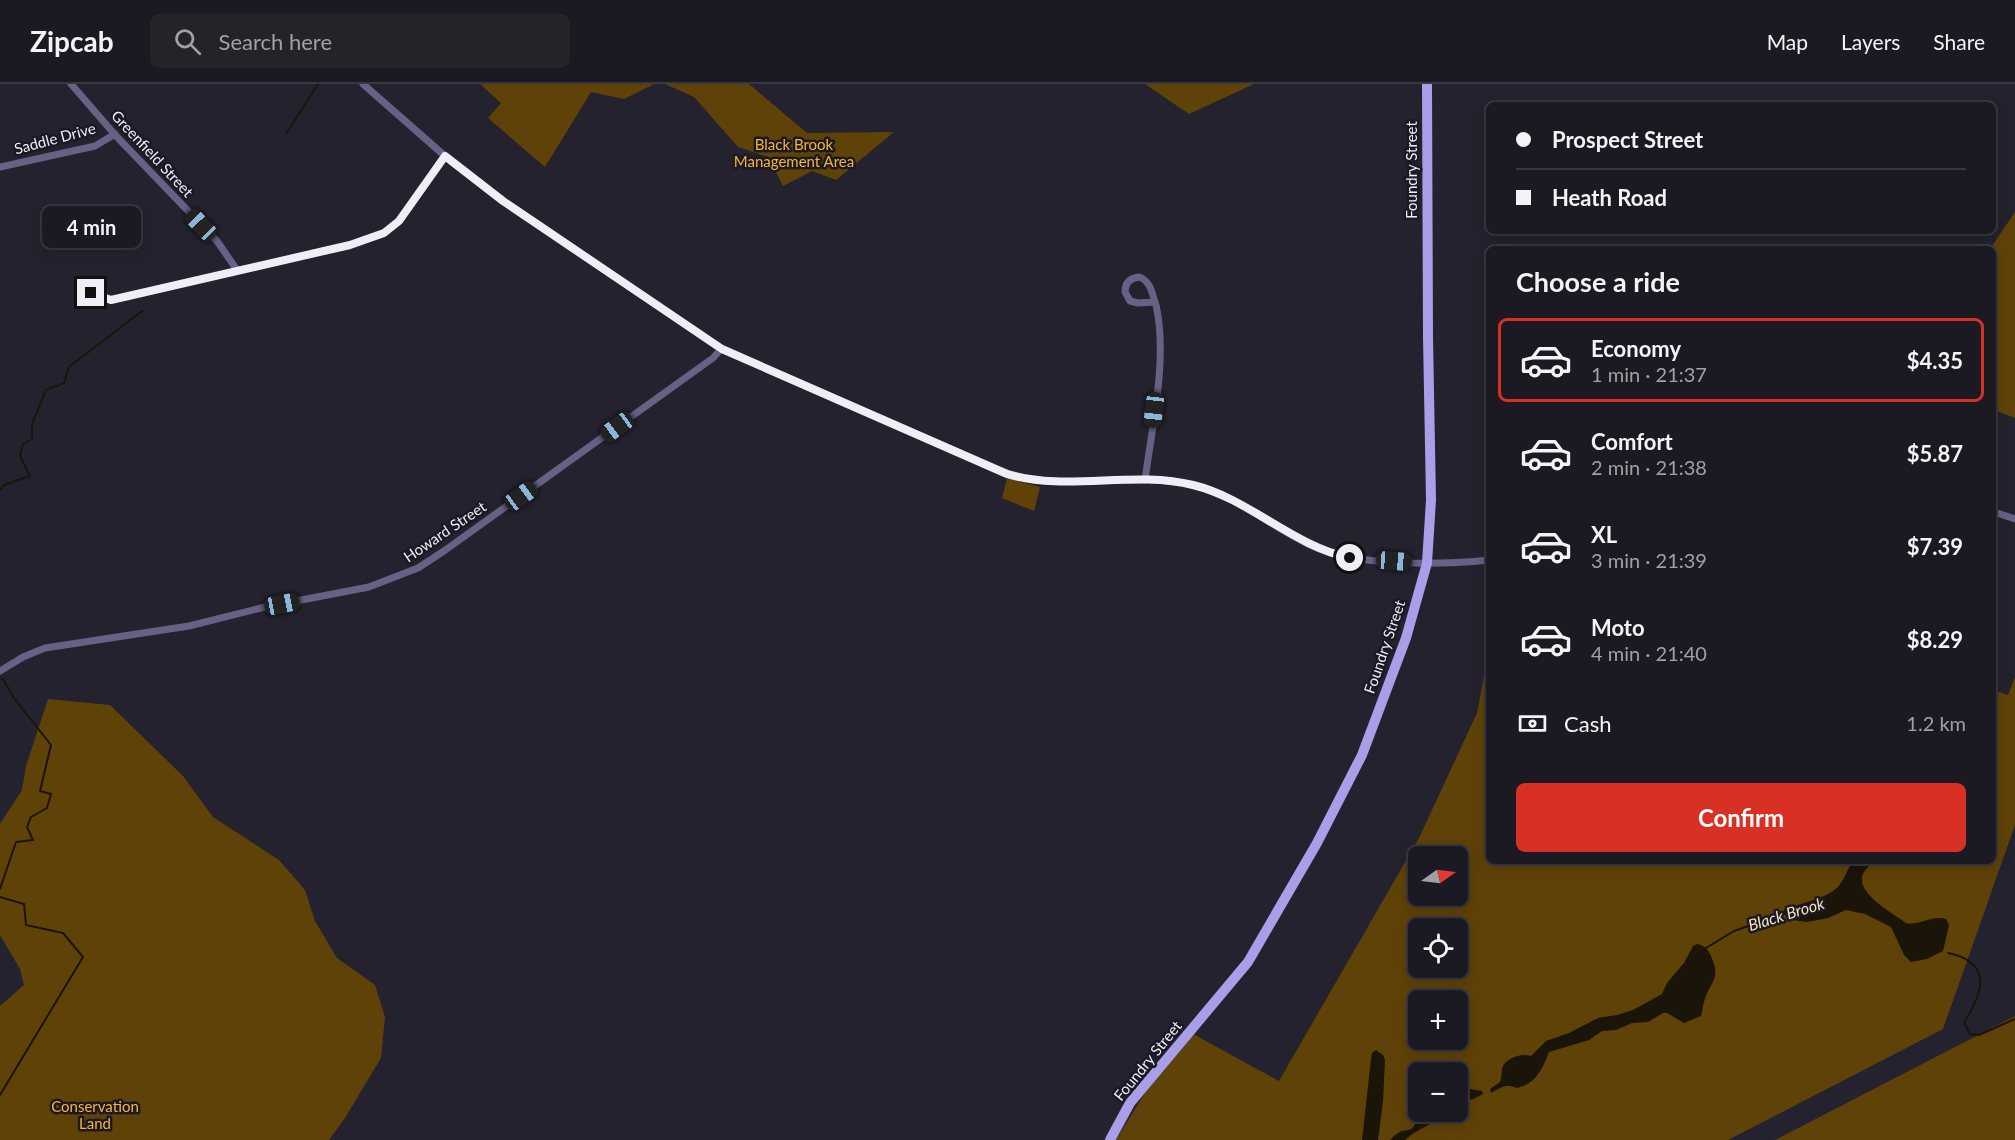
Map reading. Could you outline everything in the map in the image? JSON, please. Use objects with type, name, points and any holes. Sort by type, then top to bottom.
[{"type":"main road","name":"Foundry Street","points":[[1110,1140],[1130,1103],[1248,962],[1317,843],[1362,755],[1406,638],[1427,563],[1431,500],[1427,291],[1427,85]]},
{"type":"street","name":"Greenfield Street","points":[[71,84],[115,134],[217,241],[237,270]]},
{"type":"street","points":[[363,84],[445,156],[503,201],[722,349],[1007,474],[1045,481],[1145,480],[1181,483],[1214,491],[1309,545],[1350,558],[1427,563],[1486,560]]},
{"type":"street","name":"Saddle Drive","points":[[0,167],[95,146],[115,134]]},
{"type":"street","points":[[91,293],[111,300],[350,245],[384,233],[399,221],[445,156]]},
{"type":"street","points":[[1145,480],[1161,345],[1155,302],[1150,286],[1144,279],[1136,277],[1127,283],[1125,292],[1130,301],[1155,302]]},
{"type":"street","name":"Howard Street","points":[[0,671],[23,657],[45,648],[189,626],[265,607],[369,587],[411,572],[444,551],[713,358],[722,349]]},
{"type":"street","points":[[1996,513],[2015,519]]},
{"type":"green space","points":[[480,84],[654,84],[624,99],[591,92],[545,167],[488,118],[501,103]]},
{"type":"green space","name":"Black Brook Management Area","points":[[665,84],[749,84],[807,133],[894,132],[836,180],[812,171],[783,186],[768,157],[738,147],[694,97]]},
{"type":"green space","points":[[1145,84],[1254,84],[1189,114]]},
{"type":"green space","points":[[2015,212],[2015,418],[1996,411],[1996,246],[1992,246]]},
{"type":"green space","points":[[1007,478],[1040,487],[1034,511],[1002,498]]},
{"type":"green space","points":[[1486,665],[1486,864],[1996,864],[1996,691],[2008,695],[2015,677],[2015,825],[1943,1029],[1728,1140],[1116,1140],[1145,1093],[1193,1034],[1279,1081],[1408,857],[1408,906],[1468,906],[1468,846],[1414,846],[1477,713]]},
{"type":"green space","name":"Conservation Land","points":[[48,699],[110,705],[183,776],[213,817],[279,860],[305,890],[315,921],[337,958],[375,985],[385,1017],[381,1058],[329,1140],[0,1140],[0,1006],[24,985],[20,969],[0,935],[0,824],[22,790],[26,766]]},
{"type":"green space","points":[[2015,1016],[2015,1140],[1775,1140]]},
{"type":"water","points":[[1850,864],[1873,864],[1862,878],[1864,887],[1878,903],[1906,923],[1911,924],[1935,918],[1946,919],[1949,925],[1943,951],[1927,959],[1911,962],[1904,955],[1891,927],[1865,914],[1846,910],[1828,918],[1807,922],[1793,920],[1782,913],[1785,909],[1820,898],[1833,891],[1842,881]]},
{"type":"water","points":[[1697,944],[1709,951],[1715,970],[1714,981],[1706,995],[1701,1016],[1684,1023],[1663,1013],[1648,1022],[1632,1023],[1616,1030],[1602,1031],[1589,1040],[1549,1052],[1534,1079],[1524,1086],[1503,1087],[1491,1093],[1490,1089],[1500,1082],[1503,1066],[1512,1058],[1531,1056],[1546,1041],[1569,1033],[1598,1018],[1633,1010],[1662,994],[1667,983],[1684,963],[1693,946]]},
{"type":"water","points":[[1376,1050],[1383,1055],[1385,1060],[1378,1140],[1362,1140],[1371,1059],[1372,1053]]},
{"type":"water","points":[[1468,1089],[1482,1091],[1483,1094],[1468,1100]]},
{"type":"water","points":[[1416,1122],[1434,1122],[1405,1140],[1390,1140],[1400,1132],[1411,1129]]},
{"type":"waterway","points":[[286,134],[318,84]]},
{"type":"waterway","points":[[0,490],[4,485],[30,476],[20,456],[23,444],[32,439],[32,424],[46,390],[64,383],[69,367],[142,311]]},
{"type":"waterway","points":[[0,889],[16,842],[33,840],[27,827],[31,817],[47,808],[51,794],[40,791],[51,745],[14,698],[3,679]]},
{"type":"waterway","points":[[0,897],[24,904],[26,925],[63,933],[83,957],[0,1095]]},
{"type":"waterway","name":"Black Brook","points":[[1706,948],[1734,931],[1785,913]]},
{"type":"waterway","name":"Black Brook","points":[[1948,953],[1962,957],[1972,963],[1978,971],[1980,980],[1976,1000],[1964,1022],[1970,1034],[1979,1035],[2015,1019]]},
{"type":"route","points":[[91,293],[111,300],[350,245],[384,233],[399,221],[445,156],[503,201],[722,349],[1007,474],[1045,481],[1163,480],[1191,484],[1221,494],[1309,545],[1350,558]]}]
